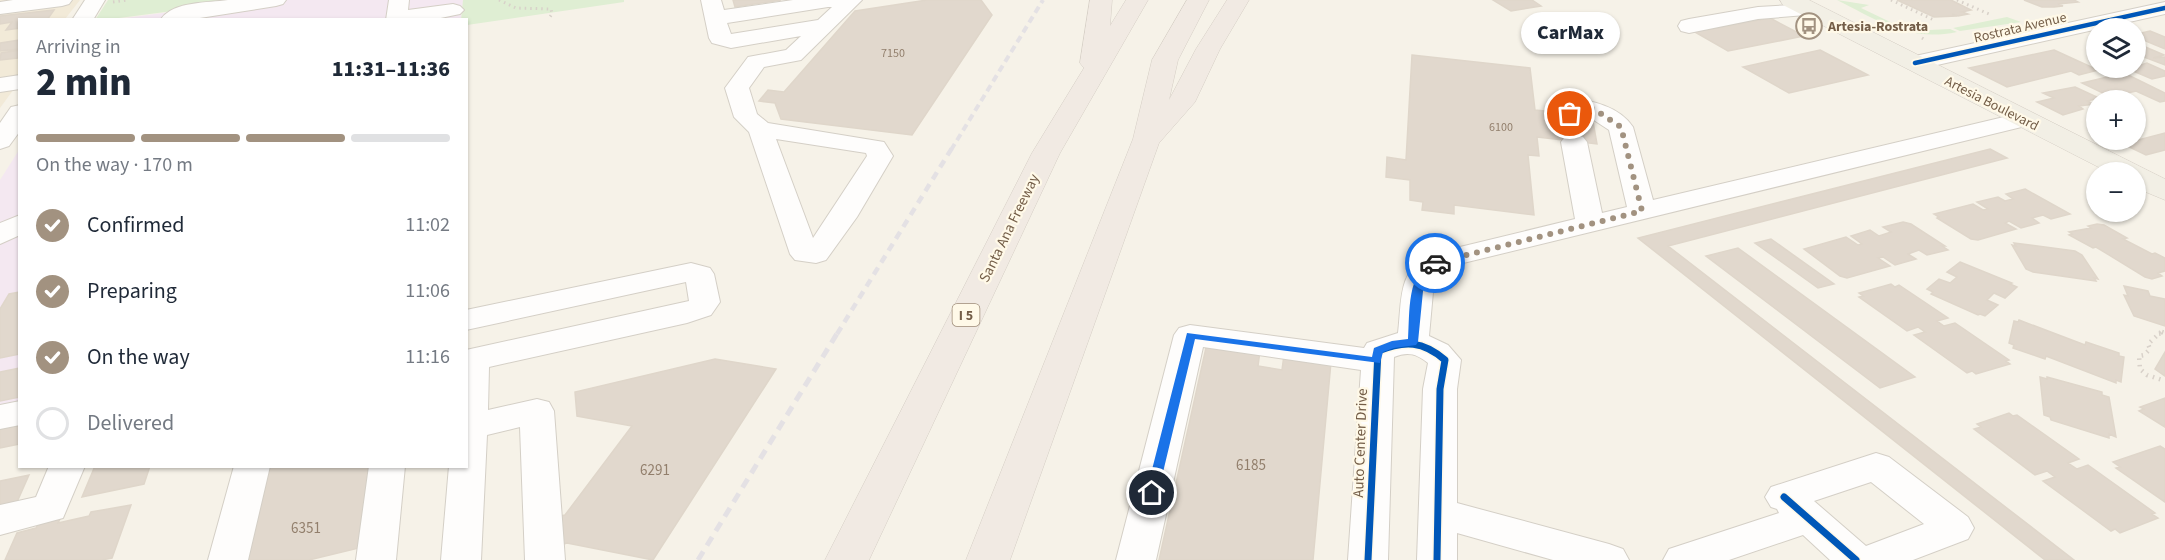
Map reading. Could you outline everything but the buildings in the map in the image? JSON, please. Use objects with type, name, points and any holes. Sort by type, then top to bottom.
[{"type":"highway","points":[[1092,74],[1101,0]]},
{"type":"highway","name":"Santa Ana Freeway","points":[[847,560],[1046,153],[1137,0]]},
{"type":"highway","points":[[988,560],[1147,139],[1165,60],[1198,0]]},
{"type":"highway","points":[[1147,139],[1182,102],[1208,50],[1238,0]]},
{"type":"main road","name":"Artesia Boulevard","points":[[1801,5],[1921,47],[2025,119],[2109,162]]},
{"type":"main road","points":[[2146,181],[2165,191]]},
{"type":"street","points":[[0,8],[62,0]]},
{"type":"street","points":[[83,18],[95,0]]},
{"type":"street","points":[[174,18],[185,12],[276,0]]},
{"type":"street","points":[[399,0],[396,18],[453,10]]},
{"type":"street","points":[[825,25],[731,41],[720,38],[713,9],[850,0]]},
{"type":"street","points":[[760,129],[858,143],[875,147],[880,156],[843,217],[816,254],[805,254],[760,129],[746,117],[737,88],[756,62],[793,55],[850,0]]},
{"type":"street","points":[[1689,26],[1801,5]]},
{"type":"street","name":"Rostrata Avenue","points":[[1921,47],[2165,8]]},
{"type":"street","points":[[0,85],[18,82]]},
{"type":"street","points":[[1570,114],[1569,104],[1594,109],[1621,127],[1642,211]]},
{"type":"street","points":[[0,141],[18,115]]},
{"type":"street","points":[[1413,342],[1419,281],[1427,267],[1441,260],[2025,119]]},
{"type":"street","points":[[1575,142],[1590,224]]},
{"type":"street","points":[[0,235],[18,224]]},
{"type":"street","points":[[468,320],[692,272],[699,274],[705,302],[700,309],[687,313],[470,360],[468,456]]},
{"type":"street","points":[[1136,560],[1190,335],[1377,361],[1378,351],[1392,345],[1413,342],[1430,346],[1445,360],[1440,389],[1437,560]]},
{"type":"street","name":"Auto Center Drive","points":[[1368,560],[1377,361]]},
{"type":"street","points":[[470,426],[537,411],[545,560]]},
{"type":"street","points":[[0,417],[18,413]]},
{"type":"street","points":[[1683,560],[1797,507],[1876,466],[1954,528],[1871,560]]},
{"type":"street","points":[[0,520],[50,508],[66,468]]},
{"type":"street","points":[[228,560],[251,468]]},
{"type":"street","points":[[376,560],[387,468]]},
{"type":"street","points":[[461,560],[467,468]]},
{"type":"street","points":[[1797,507],[1856,560]]},
{"type":"street","points":[[1438,513],[1550,551],[1609,560]]},
{"type":"path","points":[[499,0],[516,8],[551,9],[552,14],[549,18]]},
{"type":"path","points":[[1891,0],[1934,20]]},
{"type":"path","points":[[1958,0],[1989,14]]},
{"type":"path","points":[[2165,333],[2161,332],[2148,344],[2150,349],[2148,352],[2139,356],[2140,369],[2147,375],[2165,381]]},
{"type":"shaded area","points":[[0,0],[80,0],[66,18],[18,18],[18,83],[0,108]]},
{"type":"shaded area","points":[[257,0],[463,0],[461,18],[126,18]]},
{"type":"shaded area","points":[[18,152],[18,406],[0,410],[0,180]]},
{"type":"green space","points":[[108,0],[257,0],[119,18],[96,18]]},
{"type":"green space","points":[[463,0],[624,0],[624,2],[468,25],[468,18],[461,18]]},
{"type":"green space","points":[[1837,0],[1869,5],[1861,8],[1909,31],[1950,29],[1957,32],[1923,34],[1894,28]]},
{"type":"green space","points":[[2007,17],[2021,22],[1960,31],[1953,28]]},
{"type":"tunnel","points":[[1570,114],[1574,142]]},
{"type":"railway","points":[[951,150],[1043,0]]},
{"type":"railway","points":[[837,334],[952,148]]},
{"type":"railway","points":[[698,560],[838,332]]},
{"type":"cycle path","points":[[1915,63],[2165,8]]},
{"type":"cycle path","points":[[1368,560],[1378,351],[1406,343],[1421,344],[1445,360],[1440,389],[1437,560]]},
{"type":"cycle path","points":[[1784,497],[1856,560]]},
{"type":"way so far","points":[[1435,263],[1642,211],[1621,127],[1594,109],[1569,104],[1570,114]]},
{"type":"place","name":"Artesia-Rostrata","points":[[1809,26]]},
{"type":"place","name":"CarMax","points":[[1570,114]]},
{"type":"route","points":[[1152,493],[1190,335],[1377,361],[1378,351],[1392,345],[1413,342],[1419,281],[1427,267],[1435,263]]}]
